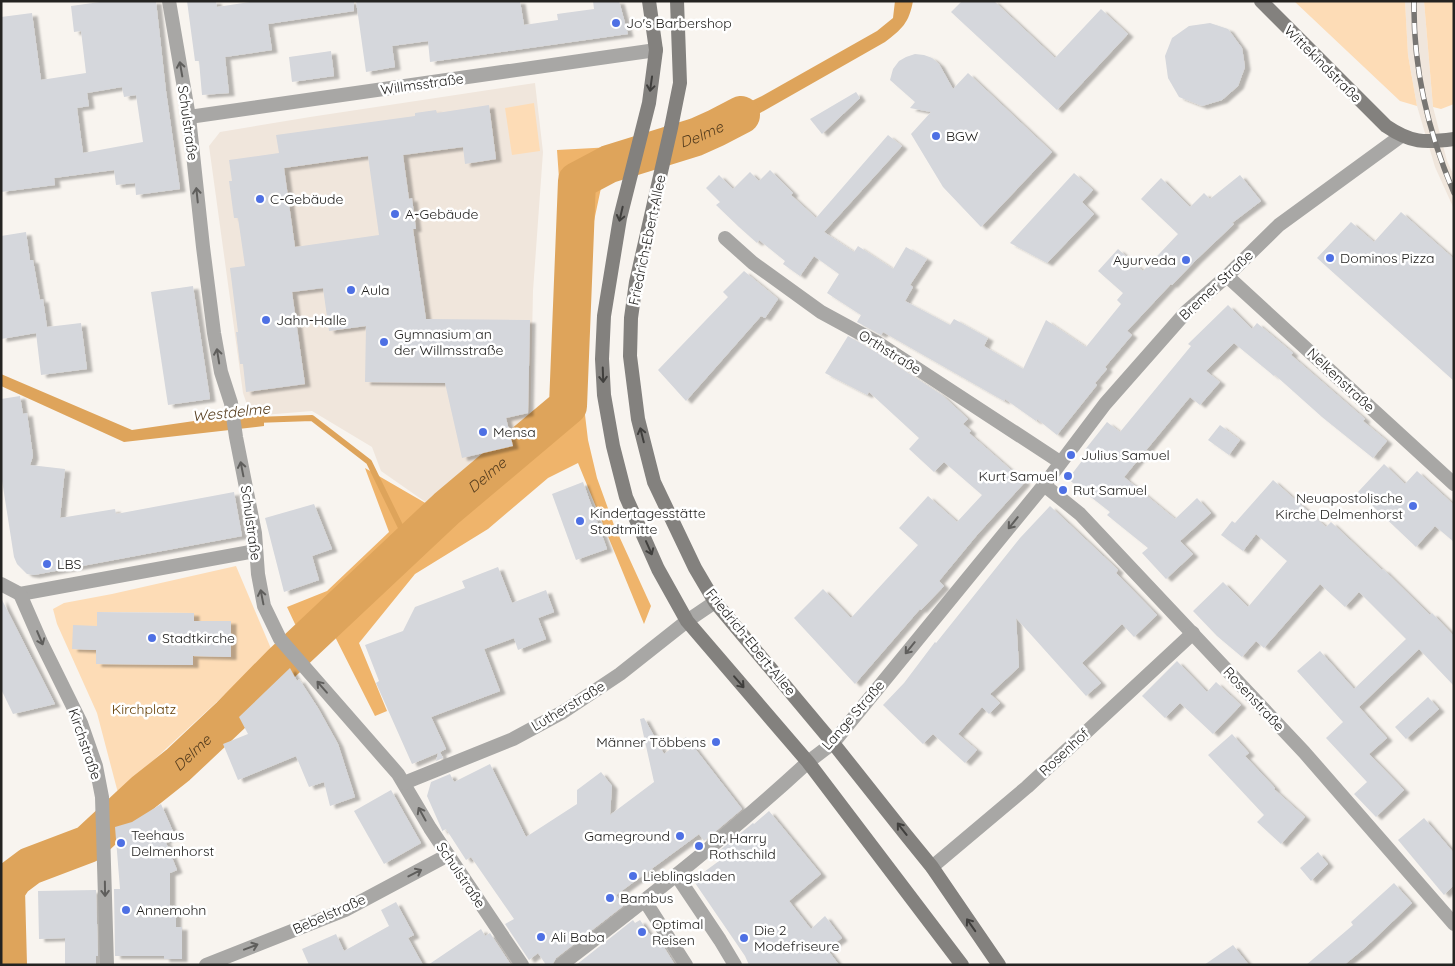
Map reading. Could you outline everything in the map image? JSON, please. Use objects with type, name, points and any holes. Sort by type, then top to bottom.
[{"type":"main road","name":"Friedrich-Ebert-Allee","points":[[649,1],[656,50],[649,103],[620,218],[604,316],[602,358],[604,395],[613,446],[626,497],[658,569],[687,621],[808,762],[962,965]]},
{"type":"main road","name":"Friedrich-Ebert-Allee","points":[[677,1],[680,83],[636,282],[631,318],[630,356],[638,419],[654,482],[694,568],[715,602],[833,742],[932,867],[999,965]]},
{"type":"main road","name":"Wittekindstraße","points":[[1261,1],[1386,126],[1400,136]]},
{"type":"main road","points":[[1400,136],[1418,141],[1434,142],[1454,139]]},
{"type":"street","name":"Schulstraße","points":[[169,1],[189,117],[214,333],[221,372],[231,403],[255,533],[258,574],[264,606],[280,639],[398,774],[430,828],[522,965]]},
{"type":"street","name":"Willmsstraße","points":[[189,117],[656,50]]},
{"type":"street","name":"Bremer Straße","points":[[1060,462],[1105,404],[1187,311],[1227,276],[1279,225],[1400,136]]},
{"type":"street","name":"Orthstraße","points":[[725,238],[753,263],[821,312],[878,343],[1060,462]]},
{"type":"street","name":"Nelkenstraße","points":[[1227,276],[1454,484]]},
{"type":"street","name":"Lange Straße","points":[[561,965],[677,876],[768,800],[808,762],[833,742],[1044,485],[1060,462]]},
{"type":"street","name":"Rosenstraße","points":[[1044,485],[1080,514],[1304,752],[1454,924]]},
{"type":"street","points":[[1,584],[20,594],[256,551]]},
{"type":"street","name":"Kirchstraße","points":[[20,594],[81,724],[96,766],[102,797],[104,822],[107,965]]},
{"type":"street","name":"Lutherstraße","points":[[404,783],[513,739],[563,712],[620,674],[687,621],[715,602]]},
{"type":"street","name":"Rosenhof","points":[[932,867],[1027,787],[1192,634]]},
{"type":"street","name":"Bebelstraße","points":[[206,965],[345,910],[448,855]]},
{"type":"street","points":[[677,876],[735,965]]},
{"type":"street","points":[[645,901],[686,965]]},
{"type":"shaded area","points":[[1405,1],[1424,1],[1433,107],[1447,161],[1454,176],[1454,209],[1435,167],[1417,106],[1408,55]]},
{"type":"shaded area","name":"Gymnasium an der Willmsstraße","points":[[535,83],[543,152],[533,291],[530,431],[469,483],[434,508],[381,471],[372,447],[312,411],[251,416],[243,393],[209,146],[220,132]]},
{"type":"shaded area","points":[[612,147],[587,254],[582,345],[583,398],[588,440],[597,478],[614,525],[651,606],[644,624],[578,463],[548,478],[488,529],[415,574],[359,643],[387,711],[375,716],[324,615],[303,634],[295,624],[287,607],[327,591],[389,532],[365,468],[434,508],[469,483],[560,404],[564,330],[561,207],[557,150]]},
{"type":"green space","points":[[1294,1],[1405,1],[1408,55],[1417,106],[1400,101]]},
{"type":"green space","points":[[1424,1],[1454,1],[1454,104],[1441,109],[1433,107]]},
{"type":"green space","points":[[534,103],[540,151],[512,155],[505,108]]},
{"type":"green space","name":"Kirchplatz","points":[[236,566],[272,651],[118,793],[97,713],[57,624],[53,609],[64,603]],"holes":[[[97,612],[193,613],[194,621],[231,621],[231,657],[193,656],[193,665],[97,664],[96,650],[73,649],[73,626],[97,626]]]},
{"type":"water","name":"Delme","points":[[895,1],[913,1],[904,25],[885,42],[693,150],[697,126],[762,96],[877,31],[893,18]]},
{"type":"water","points":[[1,374],[132,430],[201,420],[264,415],[264,426],[124,442],[1,386]]},
{"type":"building","points":[[107,1],[156,1],[180,189],[136,195],[135,183],[116,185],[114,170],[54,178],[55,185],[1,192],[1,17],[32,13],[41,80],[86,73],[81,31],[74,32],[71,6]],"holes":[[[122,87],[124,97],[136,95],[143,142],[83,153],[77,108],[89,106],[87,93]]]},
{"type":"building","points":[[187,1],[216,1],[217,7],[256,1],[354,1],[354,11],[268,24],[272,50],[225,57],[229,93],[202,95],[199,61],[195,61]]},
{"type":"building","points":[[356,1],[520,1],[524,25],[558,20],[557,14],[594,9],[593,1],[619,1],[628,34],[430,62],[428,41],[392,46],[395,67],[366,72]]},
{"type":"building","points":[[962,1],[994,1],[1055,58],[1101,9],[1128,34],[1057,110],[951,12]]},
{"type":"building","points":[[1210,23],[1228,29],[1242,48],[1245,67],[1238,86],[1222,100],[1202,106],[1179,97],[1168,78],[1165,56],[1172,38],[1189,26]]},
{"type":"building","points":[[331,51],[334,76],[292,82],[289,57]]},
{"type":"building","points":[[915,54],[932,58],[939,64],[953,89],[968,73],[1052,152],[981,227],[943,187],[911,134],[931,112],[910,108],[915,102],[890,80],[893,69],[899,61]]},
{"type":"building","points":[[856,92],[860,98],[822,134],[810,119]]},
{"type":"building","points":[[489,105],[496,159],[465,164],[463,147],[403,155],[409,199],[412,198],[416,229],[413,229],[426,319],[530,320],[528,413],[506,418],[513,446],[462,458],[445,383],[365,382],[366,326],[329,331],[323,288],[292,292],[305,384],[246,392],[243,364],[240,364],[230,268],[245,266],[238,218],[234,218],[229,181],[232,181],[229,160],[279,153],[276,135],[415,116],[415,113],[436,110],[437,113]],"holes":[[[368,156],[379,235],[295,247],[284,168]]]},
{"type":"building","points":[[888,135],[902,146],[824,232],[854,252],[858,246],[893,269],[906,247],[927,259],[910,285],[913,287],[905,301],[950,325],[954,319],[988,338],[984,346],[1023,369],[1046,320],[1086,347],[1121,304],[1117,300],[1123,293],[1098,271],[1118,249],[1143,271],[1178,234],[1141,199],[1161,178],[1190,207],[1204,193],[1210,199],[1240,175],[1261,201],[1232,223],[1234,224],[1171,284],[1127,331],[1132,335],[1105,367],[1107,369],[1095,383],[1097,385],[1057,435],[1037,419],[1036,421],[1005,399],[1004,401],[883,332],[881,335],[857,322],[861,315],[827,293],[839,274],[814,256],[800,276],[783,264],[785,261],[759,240],[757,243],[739,227],[716,205],[720,202],[706,188],[719,175],[733,189],[750,172],[759,181],[770,170],[793,193],[791,195],[816,218]]},
{"type":"building","points":[[1074,173],[1093,190],[1082,202],[1094,214],[1047,263],[1010,243]]},
{"type":"building","points":[[1401,212],[1454,259],[1454,381],[1317,258],[1351,222],[1374,242]]},
{"type":"building","points":[[26,232],[30,260],[33,260],[40,300],[43,299],[47,327],[81,323],[87,369],[41,375],[36,333],[1,339],[1,236]]},
{"type":"building","points":[[744,271],[778,299],[765,318],[761,316],[686,401],[658,370],[728,297],[723,292]]},
{"type":"building","points":[[193,286],[210,399],[168,405],[151,292]]},
{"type":"building","points":[[1228,305],[1252,329],[1257,323],[1293,353],[1291,355],[1365,419],[1363,421],[1387,441],[1373,458],[1234,343],[1206,371],[1220,382],[1200,405],[1190,397],[1124,477],[1175,519],[1197,498],[1211,513],[1180,541],[1193,554],[1166,579],[1142,553],[1148,548],[1107,515],[1110,512],[1068,479],[1088,453],[1084,451],[1107,422],[1120,432],[1191,346],[1188,344]]},
{"type":"building","points":[[848,336],[942,395],[968,419],[963,424],[971,431],[969,433],[1025,482],[939,581],[944,586],[920,609],[855,684],[794,618],[823,589],[851,618],[918,545],[899,528],[928,496],[957,522],[982,495],[944,462],[934,472],[909,449],[919,438],[869,392],[867,395],[825,373]]},
{"type":"building","points":[[20,396],[23,414],[27,413],[33,456],[30,465],[65,469],[60,518],[115,509],[116,514],[234,492],[242,536],[34,575],[27,574],[17,564],[14,557],[1,474],[1,399]]},
{"type":"building","points":[[1220,425],[1240,440],[1229,455],[1208,440]]},
{"type":"building","name":"Neuapostolische Kirche Delmenhorst","points":[[1384,464],[1405,484],[1417,471],[1454,505],[1454,542],[1435,526],[1416,547],[1358,492]]},
{"type":"building","points":[[1273,480],[1326,527],[1331,522],[1430,615],[1432,613],[1454,636],[1454,686],[1419,649],[1359,707],[1387,738],[1369,754],[1404,790],[1376,817],[1354,794],[1367,782],[1326,738],[1343,722],[1297,671],[1320,651],[1354,689],[1406,639],[1359,592],[1345,607],[1320,584],[1264,648],[1256,641],[1242,657],[1217,636],[1193,611],[1223,582],[1248,607],[1287,561],[1256,534],[1243,551],[1221,535],[1232,521],[1235,523]]},
{"type":"building","name":"Kindertagesstätte Stadtmitte","points":[[583,482],[607,549],[576,560],[552,494]]},
{"type":"building","points":[[314,504],[332,549],[312,556],[319,580],[284,592],[265,518]]},
{"type":"building","points":[[1050,506],[1118,570],[1116,573],[1157,615],[1134,637],[1122,624],[1082,663],[1101,683],[1086,696],[1016,618],[1019,667],[990,694],[1000,703],[989,714],[982,707],[958,734],[977,750],[965,763],[933,734],[923,744],[883,705],[904,683],[1020,538]]},
{"type":"building","points":[[498,567],[512,603],[546,590],[554,612],[538,618],[546,639],[518,650],[514,638],[484,649],[500,691],[431,717],[446,749],[440,752],[443,758],[436,761],[438,753],[412,764],[376,683],[379,681],[365,645],[403,631],[415,607],[465,588],[462,581]]},
{"type":"building","points":[[1,598],[55,704],[13,714],[1,689]]},
{"type":"building","name":"Stadtkirche","points":[[97,612],[194,613],[194,621],[231,621],[231,657],[193,656],[193,665],[96,664],[96,650],[72,649],[73,625],[97,626]]},
{"type":"building","points":[[1177,661],[1207,692],[1216,682],[1241,705],[1213,734],[1180,703],[1165,718],[1142,696]]},
{"type":"building","points":[[290,668],[297,681],[299,679],[318,708],[338,744],[355,797],[330,806],[324,782],[309,787],[296,756],[238,780],[223,744],[248,734],[239,717]]},
{"type":"building","points":[[1428,697],[1439,709],[1406,739],[1395,727]]},
{"type":"building","points":[[644,718],[664,754],[686,737],[742,809],[704,841],[699,834],[616,895],[623,906],[556,958],[552,965],[546,965],[538,953],[529,960],[505,924],[514,919],[471,857],[466,860],[446,829],[442,831],[427,796],[431,782],[450,774],[454,782],[490,764],[526,837],[577,804],[577,790],[601,772],[612,786],[610,815],[654,782],[640,719]]},
{"type":"building","points":[[1232,734],[1249,753],[1245,756],[1274,789],[1305,817],[1281,844],[1257,822],[1264,815],[1208,755]]},
{"type":"building","points":[[391,790],[421,843],[384,864],[354,811]]},
{"type":"building","points":[[161,804],[175,836],[165,840],[177,870],[170,873],[170,910],[176,910],[176,927],[182,927],[182,959],[164,959],[164,956],[115,956],[114,889],[120,889],[115,827],[132,822]]},
{"type":"building","points":[[769,811],[821,874],[789,901],[811,929],[825,916],[842,938],[827,949],[839,965],[749,965],[745,956],[693,880],[719,861],[714,855]]},
{"type":"building","points":[[1424,818],[1454,853],[1454,885],[1444,895],[1398,840]]},
{"type":"building","points":[[1318,852],[1328,864],[1311,881],[1300,868]]},
{"type":"building","points":[[1394,883],[1412,903],[1366,947],[1344,965],[1306,965],[1353,925],[1351,922]]},
{"type":"building","points":[[96,890],[98,956],[96,956],[96,965],[65,965],[65,938],[39,939],[38,891]]},
{"type":"building","points":[[396,902],[414,935],[408,938],[423,965],[309,965],[302,949],[336,934],[344,951],[389,926],[381,910]]},
{"type":"building","points":[[633,920],[635,923],[640,920],[653,939],[657,936],[675,965],[576,965]]},
{"type":"building","points":[[481,929],[485,936],[490,933],[511,965],[428,965]]},
{"type":"building","points":[[1233,945],[1249,965],[1204,965]]},
{"type":"waterway","name":"Westdelme","points":[[8,965],[6,890],[14,878],[30,866],[88,844],[144,792],[178,765],[282,663],[447,508],[568,406],[577,181],[609,164],[696,137],[741,115]]},
{"type":"waterway","name":"Westdelme","points":[[255,420],[312,418],[369,462],[409,544]]},
{"type":"railway","points":[[1414,1],[1414,26],[1419,75],[1437,147],[1454,193]]},
{"type":"place","name":"Jo's Barbershop","points":[[616,23]]},
{"type":"place","name":"BGW","points":[[936,136]]},
{"type":"place","name":"C-Gebäude","points":[[260,199]]},
{"type":"place","name":"A-Gebäude","points":[[395,214]]},
{"type":"place","name":"Dominos Pizza","points":[[1330,258]]},
{"type":"place","name":"Ayurveda","points":[[1186,260]]},
{"type":"place","name":"Aula","points":[[351,290]]},
{"type":"place","name":"Jahn-Halle","points":[[266,320]]},
{"type":"place","name":"Gymnasium an der Willmsstraße","points":[[384,342]]},
{"type":"place","name":"Mensa","points":[[483,432]]},
{"type":"place","name":"Julius Samuel","points":[[1071,455]]},
{"type":"place","name":"Kurt Samuel","points":[[1068,476]]},
{"type":"place","name":"Rut Samuel","points":[[1063,490]]},
{"type":"place","name":"Neuapostolische Kirche Delmenhorst","points":[[1413,506]]},
{"type":"place","name":"Kindertagesstätte Stadtmitte","points":[[580,521]]},
{"type":"place","name":"LBS","points":[[47,564]]},
{"type":"place","name":"Stadtkirche","points":[[152,638]]},
{"type":"place","name":"Männer Többens","points":[[716,742]]},
{"type":"place","name":"Gameground","points":[[680,836]]},
{"type":"place","name":"Teehaus Delmenhorst","points":[[121,843]]},
{"type":"place","name":"Dr. Harry Rothschild","points":[[699,846]]},
{"type":"place","name":"Lieblingsladen","points":[[633,876]]},
{"type":"place","name":"Bambus","points":[[610,898]]},
{"type":"place","name":"Annemohn","points":[[126,910]]},
{"type":"place","name":"Optimal Reisen","points":[[642,932]]},
{"type":"place","name":"Ali Baba","points":[[541,937]]},
{"type":"place","name":"Die 2 Modefriseure","points":[[744,938]]}]
